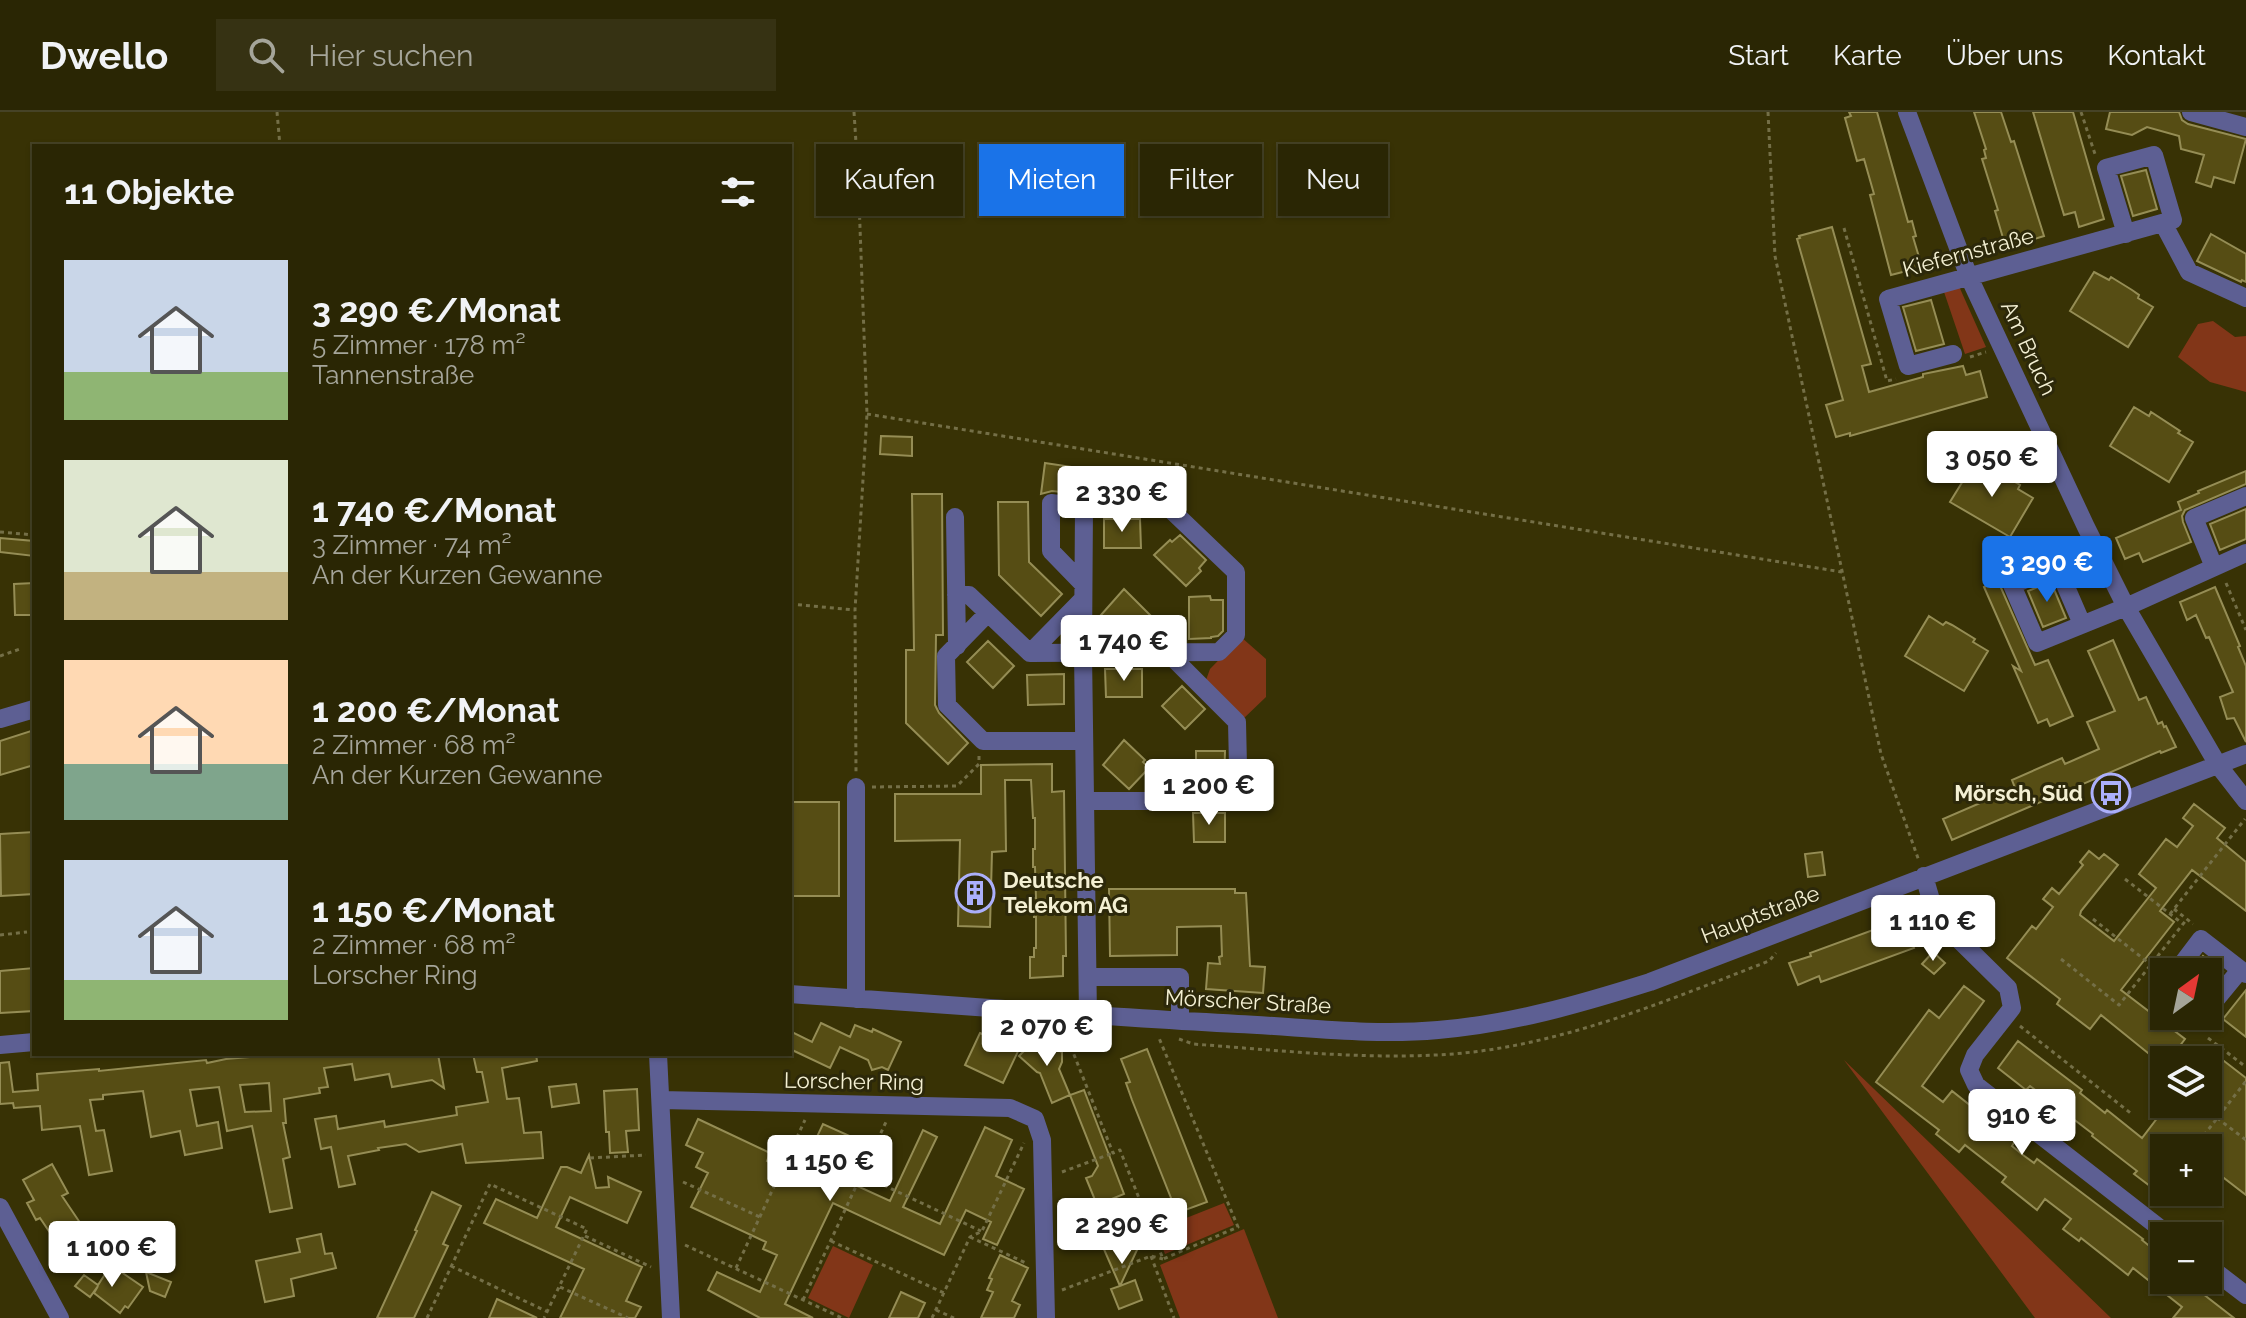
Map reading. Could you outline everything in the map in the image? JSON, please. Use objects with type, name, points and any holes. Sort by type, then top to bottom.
[{"type":"street","name":"Am Bruch","points":[[1907,112],[1969,277],[2086,527],[2126,607],[2218,765],[2246,801]]},
{"type":"street","points":[[2191,112],[2246,127]]},
{"type":"street","points":[[2126,234],[2106,168],[2154,155],[2173,220],[2163,223],[2189,272],[2246,298]]},
{"type":"street","name":"Kiefernstraße","points":[[1960,356],[1908,366],[1888,299],[2163,223]]},
{"type":"street","points":[[2216,566],[2194,518],[2246,496]]},
{"type":"street","points":[[1083,592],[1051,551],[1051,503],[1084,507],[1167,506],[1236,572],[1236,635],[1194,679]]},
{"type":"street","points":[[1084,507],[1088,1016]]},
{"type":"street","points":[[955,517],[957,646]]},
{"type":"street","points":[[2082,624],[2057,566],[2012,585],[2037,643],[2126,607],[2246,553]]},
{"type":"street","points":[[1030,653],[1083,592]]},
{"type":"street","points":[[956,595],[969,595],[1030,653],[1219,652]]},
{"type":"street","points":[[988,613],[946,656],[947,705],[983,741],[1084,741]]},
{"type":"street","points":[[1168,653],[1237,722],[1238,766]]},
{"type":"street","points":[[0,719],[32,710]]},
{"type":"street","name":"Hauptstraße","points":[[1650,982],[2246,754]]},
{"type":"street","points":[[856,787],[856,999]]},
{"type":"street","points":[[1085,801],[1227,801]]},
{"type":"street","points":[[1924,876],[1936,917],[2008,988],[2012,1008],[1975,1055],[1969,1070],[1976,1085],[2152,1222]]},
{"type":"street","points":[[2187,958],[2201,939],[2243,972],[2222,993]]},
{"type":"street","points":[[1088,977],[1180,977],[1180,1021]]},
{"type":"street","name":"Mörscher Straße","points":[[792,994],[1368,1032],[1437,1030],[1528,1018],[1650,982]]},
{"type":"street","points":[[0,1045],[32,1042]]},
{"type":"street","points":[[658,1056],[671,1318]]},
{"type":"street","name":"Lorscher Ring","points":[[661,1100],[1010,1108],[1035,1119]]},
{"type":"street","points":[[1035,1119],[1042,1140],[1046,1318]]},
{"type":"street","points":[[0,1207],[60,1318]]},
{"type":"street","points":[[2222,1277],[2246,1295]]},
{"type":"path","points":[[277,112],[280,144]]},
{"type":"path","points":[[854,112],[867,414],[855,610],[856,787],[957,786],[979,764],[979,744],[983,741]]},
{"type":"path","points":[[1768,112],[1775,256],[1881,754],[1924,876]]},
{"type":"path","points":[[2081,112],[2098,164],[2106,168]]},
{"type":"path","points":[[1960,356],[2001,346]]},
{"type":"path","points":[[867,414],[1842,572]]},
{"type":"path","points":[[0,532],[32,535]]},
{"type":"path","points":[[2216,566],[2246,630]]},
{"type":"path","points":[[792,604],[855,610]]},
{"type":"path","points":[[0,656],[20,649]]},
{"type":"path","points":[[2170,914],[2246,818]]},
{"type":"path","points":[[2125,879],[2183,924]]},
{"type":"path","points":[[2093,919],[2150,963]]},
{"type":"path","points":[[2156,958],[2187,919]]},
{"type":"path","points":[[0,935],[27,932]]},
{"type":"path","points":[[2061,959],[2119,1005],[2150,965]]},
{"type":"path","points":[[2007,1015],[2133,1115]]},
{"type":"path","points":[[1046,1297],[1151,1256],[1163,1259],[1238,1227],[1151,1019]]},
{"type":"path","points":[[1062,1025],[1113,1153]]},
{"type":"path","points":[[2202,1030],[2203,1034],[2246,1067]]},
{"type":"path","points":[[2222,1112],[2246,1081]]},
{"type":"path","points":[[736,1268],[813,1104]]},
{"type":"path","points":[[803,1300],[894,1106]]},
{"type":"path","points":[[2205,1134],[2217,1118],[2246,1140]]},
{"type":"path","points":[[932,1318],[970,1237],[982,1231],[1035,1119]]},
{"type":"path","points":[[1043,1179],[1120,1150],[1163,1259]]},
{"type":"path","points":[[590,1158],[663,1154]]},
{"type":"path","points":[[664,1173],[760,1217]]},
{"type":"path","points":[[862,1175],[982,1231]]},
{"type":"path","points":[[427,1318],[490,1184],[587,1229],[544,1318]]},
{"type":"path","points":[[584,1235],[669,1276]]},
{"type":"path","points":[[667,1237],[842,1318]]},
{"type":"path","points":[[970,1237],[1045,1272]]},
{"type":"path","points":[[831,1241],[944,1293]]},
{"type":"path","points":[[1151,1256],[1174,1318]]},
{"type":"path","points":[[451,1266],[548,1312]]},
{"type":"path","points":[[560,1287],[628,1318]]},
{"type":"path","points":[[936,1310],[954,1318]]},
{"type":"shaded area","points":[[1958,284],[1986,347],[1965,354],[1943,289]]},
{"type":"shaded area","points":[[2213,321],[2235,337],[2246,336],[2246,392],[2210,382],[2178,357],[2198,324]]},
{"type":"shaded area","points":[[1241,637],[1266,659],[1266,697],[1242,720],[1206,680],[1210,669]]},
{"type":"shaded area","points":[[1844,1060],[2111,1318],[2035,1318]]},
{"type":"shaded area","points":[[1224,1203],[1234,1225],[1165,1254],[1156,1230]]},
{"type":"shaded area","points":[[1244,1229],[1278,1318],[1180,1318],[1160,1265]]},
{"type":"shaded area","points":[[833,1246],[873,1265],[849,1318],[808,1298]]},
{"type":"building","points":[[1849,112],[1877,112],[1908,222],[1912,221],[1916,236],[1913,237],[1922,267],[1891,275],[1864,159],[1857,161],[1845,118],[1851,116]]},
{"type":"building","points":[[1974,112],[2001,112],[2011,142],[2014,141],[2044,236],[2006,248],[1982,159],[1986,158],[1986,149]]},
{"type":"building","points":[[2033,112],[2073,112],[2104,219],[2079,227],[2075,212],[2064,215]]},
{"type":"building","points":[[2110,112],[2179,112],[2188,124],[2246,139],[2234,183],[2214,177],[2211,187],[2196,182],[2204,155],[2181,149],[2179,136],[2147,127],[2132,135],[2106,129]]},
{"type":"building","points":[[2146,170],[2157,209],[2133,216],[2121,176]]},
{"type":"building","points":[[1832,227],[1871,364],[1862,366],[1869,392],[1923,377],[1923,374],[1963,366],[1966,375],[1980,371],[1987,397],[1850,436],[1850,433],[1836,437],[1826,405],[1843,400],[1797,239]]},
{"type":"building","points":[[2211,234],[2246,254],[2246,282],[2197,261]]},
{"type":"building","points":[[2094,272],[2109,280],[2111,277],[2153,307],[2128,347],[2070,311]]},
{"type":"building","points":[[1931,300],[1944,344],[1916,351],[1903,307]]},
{"type":"building","points":[[2134,407],[2149,416],[2151,412],[2193,442],[2169,482],[2110,446]]},
{"type":"building","points":[[881,436],[912,437],[912,456],[880,454]]},
{"type":"building","points":[[1045,463],[1092,470],[1089,495],[1052,491],[1041,494]]},
{"type":"building","points":[[1974,463],[1989,471],[1991,468],[2020,485],[2018,489],[2033,498],[2010,537],[1950,502]]},
{"type":"building","points":[[2246,471],[2246,484],[2185,510],[2183,522],[2191,542],[2143,562],[2139,553],[2125,559],[2116,538],[2181,510],[2178,502]]},
{"type":"building","points":[[912,494],[942,494],[943,635],[936,635],[935,705],[968,743],[948,764],[906,723],[906,650],[914,650]]},
{"type":"building","points":[[998,502],[1028,502],[1029,562],[1062,594],[1041,616],[999,575]]},
{"type":"building","points":[[2246,509],[2246,539],[2220,550],[2210,524]]},
{"type":"building","points":[[1104,519],[1140,519],[1141,548],[1104,548]]},
{"type":"building","points":[[1180,535],[1206,560],[1199,568],[1201,571],[1186,586],[1154,555]]},
{"type":"building","points":[[0,538],[32,541],[32,556],[0,552]]},
{"type":"building","points":[[1998,581],[2035,665],[2048,660],[2073,716],[2050,726],[2047,719],[2038,723],[2013,666],[2021,671],[1984,587]]},
{"type":"building","points":[[2051,582],[2066,618],[2043,627],[2028,591]]},
{"type":"building","points":[[32,583],[32,615],[15,615],[14,584]]},
{"type":"building","points":[[2215,587],[2246,666],[2246,742],[2234,718],[2227,719],[2220,697],[2233,692],[2209,637],[2206,638],[2196,615],[2187,620],[2180,602]]},
{"type":"building","points":[[1124,589],[1153,618],[1128,640],[1101,615]]},
{"type":"building","points":[[1210,596],[1211,600],[1223,600],[1223,631],[1211,638],[1189,639],[1189,597]]},
{"type":"building","points":[[1929,616],[1943,625],[1946,622],[1952,625],[1988,651],[1964,691],[1905,656]]},
{"type":"building","points":[[2113,640],[2139,700],[2146,697],[2158,724],[2162,722],[2166,726],[2176,747],[2160,751],[1952,840],[1943,819],[2015,788],[2012,780],[2062,758],[2065,764],[2099,749],[2087,722],[2115,711],[2088,651]]},
{"type":"building","points":[[988,641],[1014,666],[993,688],[967,662]]},
{"type":"building","points":[[1105,669],[1142,669],[1142,697],[1106,697]]},
{"type":"building","points":[[1064,674],[1064,704],[1028,705],[1027,675]]},
{"type":"building","points":[[1182,686],[1205,709],[1185,729],[1162,706]]},
{"type":"building","points":[[32,731],[32,766],[0,775],[0,741]]},
{"type":"building","points":[[1124,740],[1149,768],[1129,789],[1103,765]]},
{"type":"building","points":[[1196,751],[1225,751],[1224,789],[1196,789]]},
{"type":"building","points":[[1052,764],[1052,792],[1064,791],[1066,956],[1063,956],[1063,976],[1030,978],[1030,957],[1034,957],[1036,948],[1033,898],[1036,898],[1033,867],[1035,818],[1031,780],[1005,780],[1006,851],[992,852],[990,927],[958,926],[960,840],[895,841],[895,794],[981,794],[981,765]]},
{"type":"building","points":[[792,802],[839,802],[839,896],[792,896]]},
{"type":"building","points":[[2194,804],[2225,828],[2217,838],[2246,862],[2246,911],[2192,870],[2160,911],[2174,922],[2121,990],[2150,1012],[2150,1030],[2173,1030],[2185,1039],[2180,1046],[2150,1046],[2150,1055],[2101,1015],[2090,1029],[2057,1004],[2060,999],[2007,958],[2032,926],[2036,929],[2053,907],[2043,899],[2052,888],[2059,894],[2083,865],[2080,862],[2089,851],[2099,859],[2104,854],[2118,865],[2080,915],[2114,941],[2156,888],[2139,874],[2166,839],[2177,847],[2193,826],[2183,818]]},
{"type":"building","points":[[1193,813],[1225,813],[1225,842],[1194,842]]},
{"type":"building","points":[[32,832],[32,894],[1,896],[0,834]]},
{"type":"building","points":[[1822,852],[1825,875],[1808,877],[1805,854]]},
{"type":"building","points":[[1109,889],[1235,889],[1235,893],[1246,893],[1250,966],[1265,967],[1263,993],[1206,989],[1208,963],[1220,964],[1219,957],[1222,956],[1221,926],[1177,927],[1177,955],[1110,956]]},
{"type":"building","points":[[1903,919],[1914,948],[1821,982],[1819,976],[1798,985],[1789,963]]},
{"type":"building","points":[[1933,952],[1945,963],[1934,974],[1922,964]]},
{"type":"building","points":[[32,968],[32,1011],[0,1013],[0,971]]},
{"type":"building","points":[[1964,986],[1984,1001],[1922,1086],[1943,1102],[1952,1091],[2015,1141],[2012,1146],[2023,1155],[2034,1163],[2037,1159],[2143,1239],[2150,1247],[2150,1282],[2133,1268],[2128,1275],[2081,1238],[2079,1241],[2063,1229],[2071,1219],[2045,1199],[2037,1210],[2002,1182],[2006,1177],[1965,1145],[1959,1152],[1936,1134],[1939,1130],[1876,1082],[1929,1010],[1939,1018]]},
{"type":"building","points":[[2246,990],[2246,1037],[2223,1019]]},
{"type":"building","points":[[821,1023],[850,1037],[855,1025],[872,1032],[873,1029],[901,1042],[888,1070],[882,1067],[872,1070],[868,1060],[840,1047],[830,1068],[792,1050],[792,1032],[812,1042]]},
{"type":"building","points":[[980,1033],[1020,1047],[1003,1083],[965,1065]]},
{"type":"building","points":[[1036,1039],[1062,1052],[1059,1069],[1070,1095],[1052,1103],[1040,1073],[1019,1056]]},
{"type":"building","points":[[2018,1041],[2082,1090],[2080,1093],[2105,1113],[2107,1110],[2142,1138],[2157,1118],[2222,1118],[2222,1059],[2246,1078],[2246,1195],[2222,1176],[2222,1134],[2150,1134],[2150,1186],[2093,1134],[2030,1086],[2026,1090],[1998,1068]]},
{"type":"building","points":[[1147,1049],[1207,1202],[1177,1213],[1132,1100],[1126,1083],[1130,1082],[1121,1059]]},
{"type":"building","points":[[263,1056],[438,1056],[444,1088],[432,1080],[392,1087],[389,1074],[355,1080],[352,1064],[324,1068],[328,1087],[319,1088],[320,1093],[284,1099],[286,1123],[283,1123],[290,1157],[283,1159],[292,1208],[270,1212],[252,1126],[227,1131],[219,1087],[190,1090],[197,1126],[218,1122],[222,1148],[185,1155],[180,1131],[151,1137],[143,1091],[103,1095],[103,1099],[90,1100],[96,1131],[104,1130],[112,1171],[89,1175],[80,1126],[42,1130],[40,1106],[14,1108],[13,1103],[0,1104],[0,1063],[9,1062],[13,1092],[38,1090],[37,1074],[206,1060],[207,1063]],"holes":[[[269,1083],[271,1111],[245,1112],[240,1085]]]},
{"type":"building","points":[[473,1056],[536,1056],[537,1061],[502,1068],[507,1099],[519,1098],[524,1133],[541,1132],[543,1158],[466,1163],[462,1144],[419,1152],[406,1144],[348,1156],[355,1184],[339,1187],[331,1147],[321,1149],[315,1119],[336,1116],[338,1129],[384,1121],[385,1127],[457,1115],[456,1107],[488,1102],[482,1072],[477,1072]]},
{"type":"building","points":[[576,1084],[579,1103],[552,1107],[549,1087]]},
{"type":"building","points":[[637,1089],[639,1130],[626,1131],[628,1152],[610,1153],[604,1091]]},
{"type":"building","points":[[1084,1090],[1124,1194],[1097,1205],[1086,1178],[1092,1176],[1098,1166],[1070,1095]]},
{"type":"building","points":[[698,1119],[770,1153],[767,1161],[798,1177],[823,1124],[854,1138],[848,1151],[856,1155],[844,1180],[890,1201],[923,1130],[937,1137],[903,1207],[940,1224],[985,1127],[1012,1140],[996,1176],[1024,1189],[997,1245],[983,1239],[991,1222],[966,1210],[944,1255],[833,1203],[785,1304],[813,1318],[760,1318],[708,1290],[717,1272],[760,1292],[777,1255],[763,1249],[766,1242],[691,1207],[708,1173],[696,1167],[703,1153],[686,1145]]},
{"type":"building","points":[[589,1155],[596,1188],[609,1187],[608,1177],[641,1192],[627,1223],[570,1197],[556,1227],[642,1267],[626,1301],[641,1307],[635,1318],[560,1318],[584,1269],[484,1223],[496,1199],[537,1218],[561,1167],[581,1173]]},
{"type":"building","points":[[52,1164],[68,1193],[62,1196],[95,1245],[70,1262],[40,1218],[36,1220],[27,1203],[34,1200],[23,1180]]},
{"type":"building","points":[[432,1192],[461,1206],[443,1244],[448,1246],[414,1318],[377,1318],[417,1231]]},
{"type":"building","points":[[1125,1228],[1131,1233],[1137,1250],[1120,1286],[1103,1247],[1108,1245],[1105,1236]]},
{"type":"building","points":[[321,1234],[325,1254],[332,1253],[336,1268],[291,1279],[294,1296],[265,1302],[256,1261],[300,1252],[297,1239]]},
{"type":"building","points":[[1000,1255],[1028,1268],[1012,1301],[1020,1305],[1014,1318],[981,1318],[993,1292],[987,1290],[992,1279],[989,1278]]},
{"type":"building","points":[[111,1265],[143,1287],[128,1308],[125,1306],[120,1313],[94,1293],[98,1286],[90,1297],[75,1286],[84,1275],[98,1285]]},
{"type":"building","points":[[146,1272],[171,1282],[165,1297],[150,1291]]},
{"type":"building","points":[[1135,1280],[1142,1300],[1119,1309],[1111,1289]]},
{"type":"building","points":[[901,1292],[925,1303],[918,1318],[889,1318]]},
{"type":"building","points":[[2166,1294],[2203,1294],[2234,1318],[2173,1318],[2182,1307]]},
{"type":"building","points":[[497,1299],[537,1318],[489,1318]]},
{"type":"place","name":"Mörsch, Süd","points":[[2111,793]]},
{"type":"place","name":"Deutsche Telekom AG","points":[[975,893]]}]
